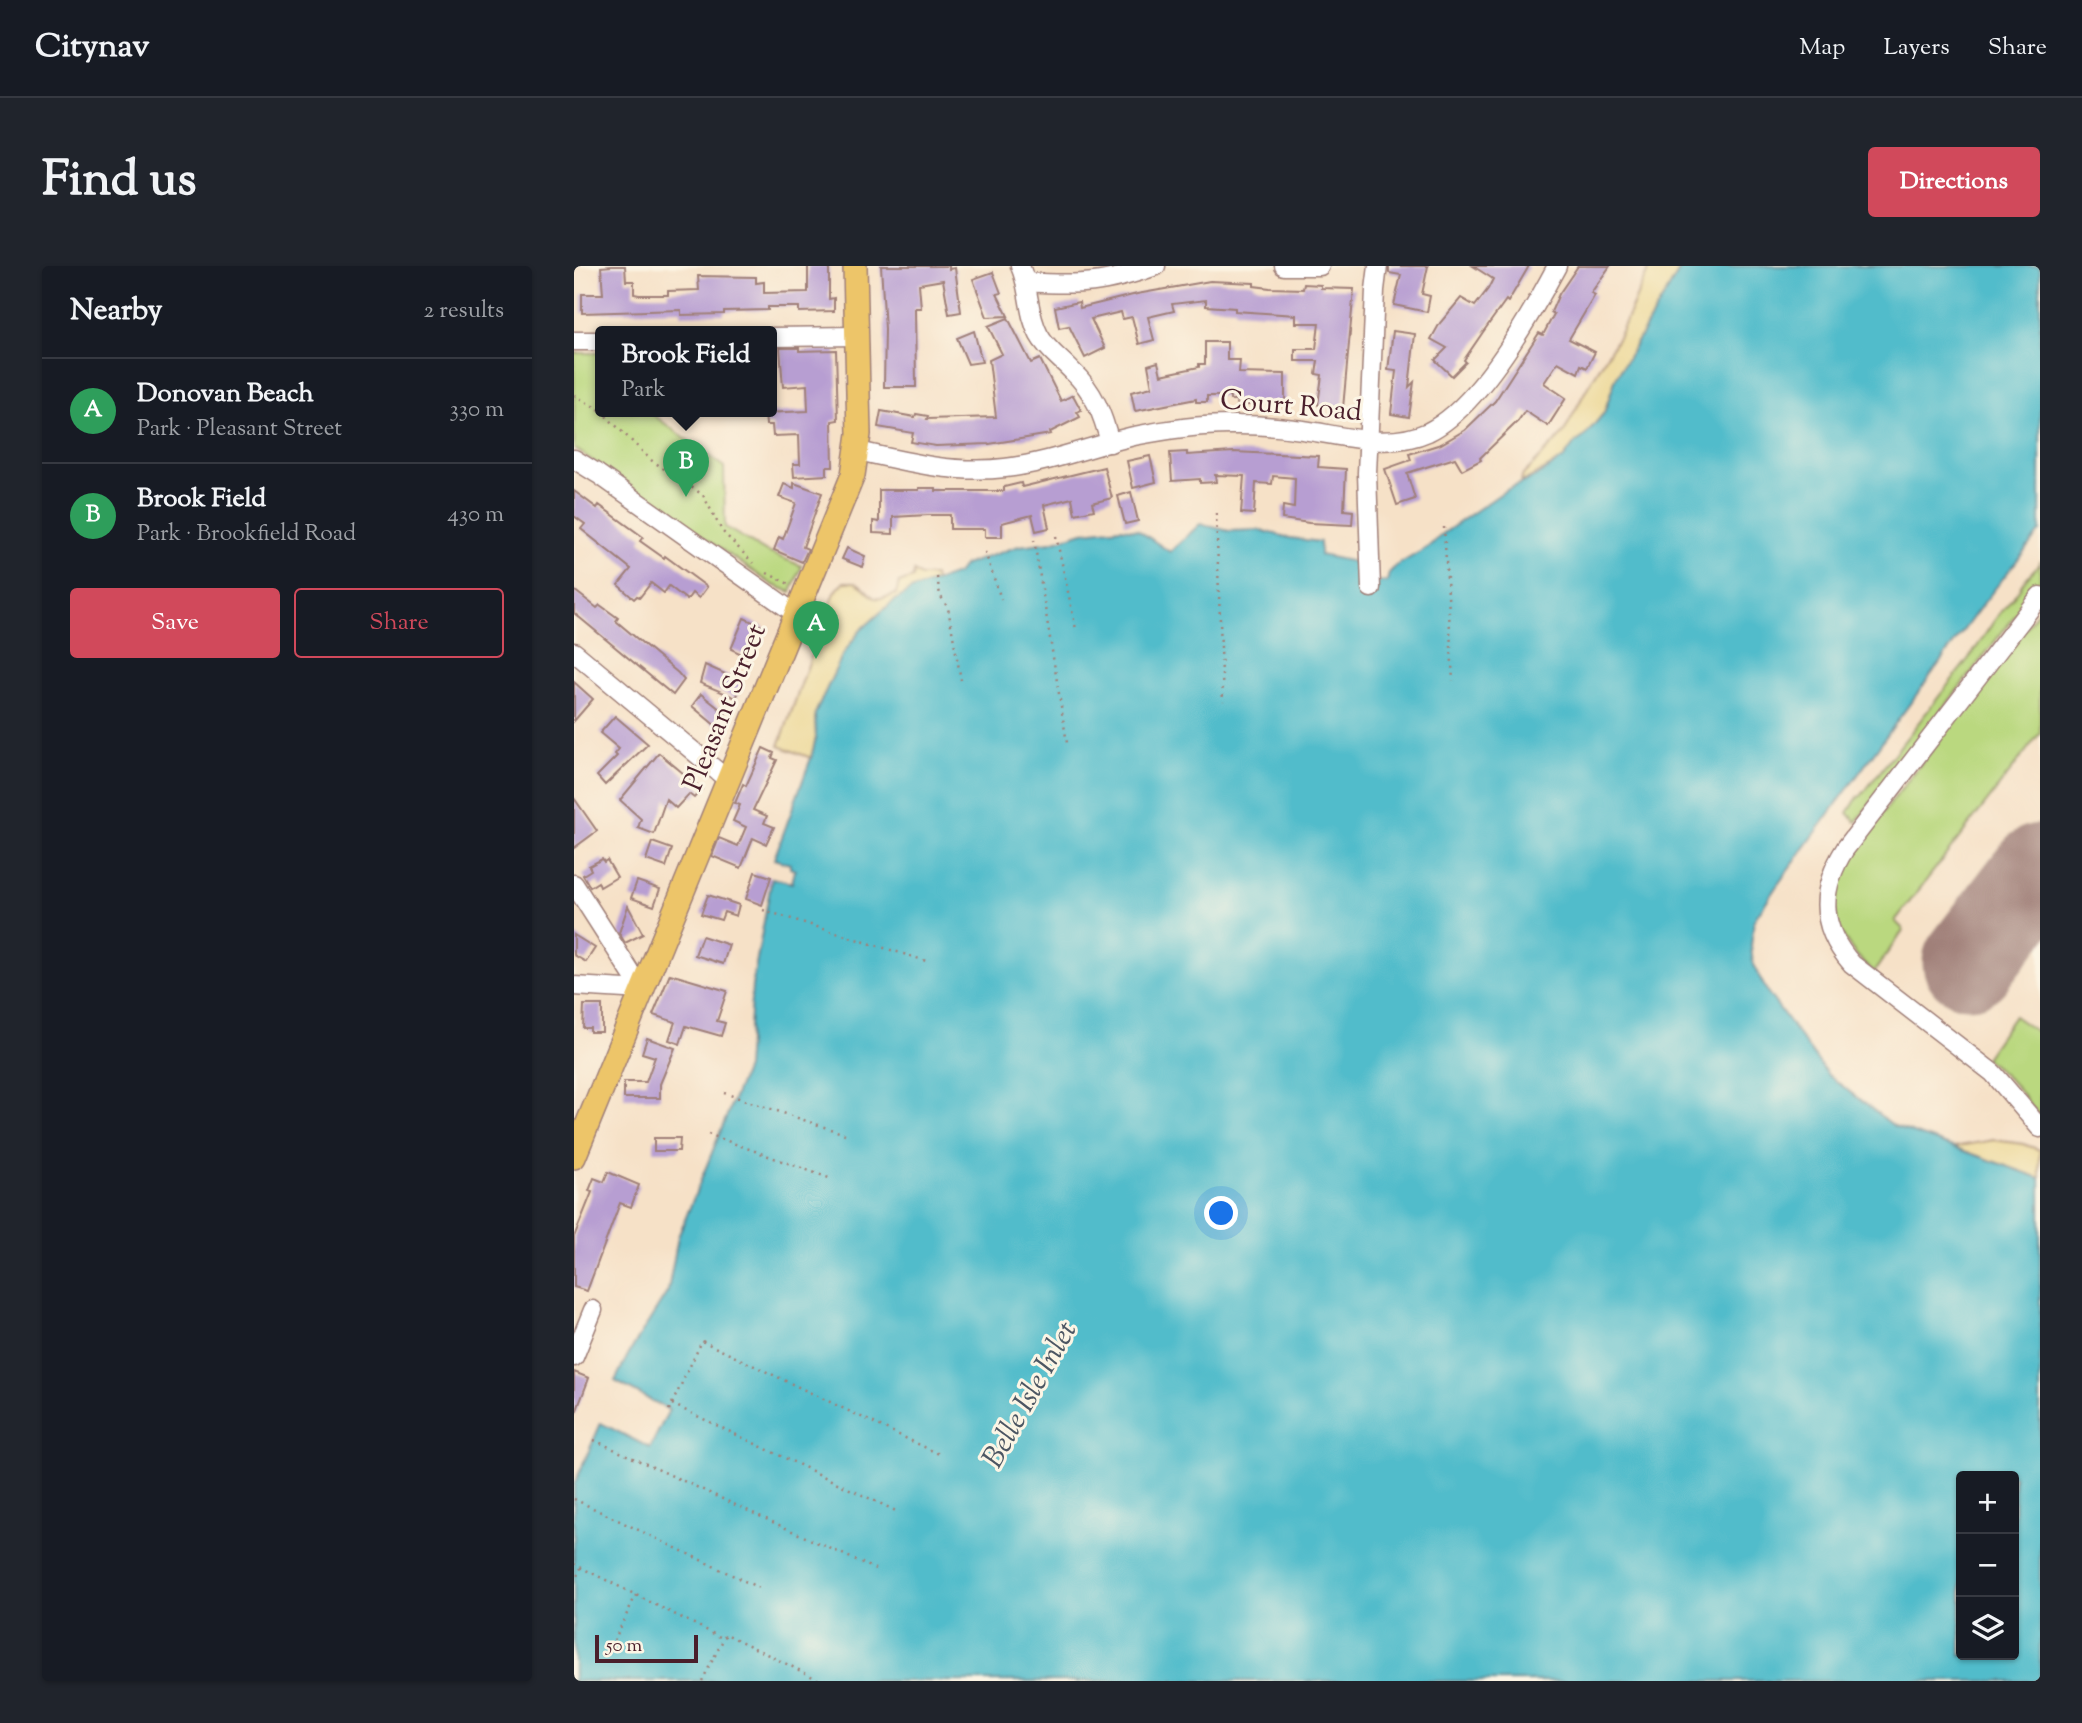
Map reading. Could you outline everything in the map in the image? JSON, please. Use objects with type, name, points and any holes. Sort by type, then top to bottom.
[{"type":"main road","name":"Pleasant Street","points":[[577,1143],[850,482],[858,452],[855,266]]},
{"type":"street","points":[[1110,443],[1101,411],[1093,396],[1078,376],[1047,347],[1038,332],[1031,315],[1023,274],[1091,284],[1118,279],[1156,266]]},
{"type":"street","points":[[1284,266],[1320,266]]},
{"type":"street","name":"Court Road","points":[[858,452],[938,467],[988,470],[1036,463],[1154,432],[1228,425],[1288,428],[1370,441],[1393,441],[1421,435],[1444,423],[1464,407],[1516,335],[1557,266]]},
{"type":"street","points":[[1371,588],[1367,492],[1373,270]]},
{"type":"street","points":[[777,337],[857,336]]},
{"type":"street","points":[[574,341],[595,341]]},
{"type":"street","points":[[574,459],[796,614]]},
{"type":"street","points":[[2040,596],[1845,849],[1829,880],[1826,912],[1830,930],[1852,964],[1993,1073],[2040,1128]]},
{"type":"street","points":[[574,652],[728,780]]},
{"type":"street","points":[[574,884],[642,990]]},
{"type":"street","points":[[574,986],[642,990]]},
{"type":"street","points":[[574,1357],[593,1310]]},
{"type":"path","points":[[574,395],[595,407]]},
{"type":"path","points":[[607,417],[651,460],[703,495],[722,531],[756,565]]},
{"type":"path","points":[[1216,513],[1223,702]]},
{"type":"path","points":[[1444,527],[1453,681]]},
{"type":"path","points":[[1056,536],[1076,629]]},
{"type":"path","points":[[1034,540],[1067,743]]},
{"type":"path","points":[[985,552],[1000,599]]},
{"type":"path","points":[[766,572],[793,586]]},
{"type":"path","points":[[937,577],[940,595],[948,608],[961,680]]},
{"type":"path","points":[[763,910],[926,961]]},
{"type":"path","points":[[724,1093],[845,1134]]},
{"type":"path","points":[[708,1135],[829,1178]]},
{"type":"path","points":[[669,1410],[702,1341],[941,1455]]},
{"type":"path","points":[[672,1404],[898,1512]]},
{"type":"path","points":[[594,1440],[875,1569]]},
{"type":"path","points":[[574,1499],[759,1588]]},
{"type":"path","points":[[574,1564],[724,1639]]},
{"type":"path","points":[[574,1581],[581,1568]]},
{"type":"path","points":[[607,1653],[636,1595]]},
{"type":"path","points":[[702,1681],[726,1634],[821,1681]]},
{"type":"green space","points":[[574,353],[595,353],[595,417],[656,417],[724,467],[725,527],[765,551],[802,566],[791,592],[773,585],[574,448]]},
{"type":"green space","points":[[2040,562],[2040,583],[1856,822],[1848,813],[1858,797],[1973,653]]},
{"type":"green space","points":[[2040,609],[2040,733],[1895,921],[1903,929],[1902,932],[1874,972],[1850,947],[1837,922],[1836,894],[1846,861]]},
{"type":"green space","points":[[2014,1016],[2037,1032],[2040,1028],[2040,1117],[2013,1083],[1985,1058]]},
{"type":"sand","points":[[1650,266],[1682,266],[1616,378],[1604,413],[1563,459],[1520,483],[1523,475],[1563,434],[1620,334]]},
{"type":"sand","points":[[914,572],[921,576],[934,576],[935,582],[911,590],[890,604],[853,640],[842,656],[815,714],[816,738],[811,758],[779,746],[834,593],[844,582],[855,582],[875,598],[886,597],[896,594],[899,583],[913,578]]},
{"type":"sand","points":[[1994,1140],[2023,1144],[2040,1150],[2040,1178],[1953,1147]]},
{"type":"water","name":"Belle Isle Inlet","points":[[1682,266],[2040,266],[2040,531],[1979,609],[1776,887],[1754,920],[1751,946],[1753,965],[1768,993],[1828,1075],[1894,1126],[2040,1178],[2040,1681],[574,1681],[574,1485],[601,1423],[650,1448],[669,1410],[615,1381],[668,1291],[678,1237],[746,1068],[752,986],[772,878],[792,883],[795,870],[790,868],[790,864],[774,859],[811,758],[816,738],[815,714],[842,656],[860,631],[890,604],[911,590],[957,574],[964,565],[1019,546],[1051,542],[1083,532],[1121,528],[1138,530],[1170,552],[1200,524],[1229,531],[1260,530],[1320,542],[1320,555],[1369,565],[1369,581],[1387,582],[1389,573],[1396,566],[1428,547],[1506,490],[1535,477],[1563,459],[1604,413],[1616,378]]},
{"type":"building","points":[[625,266],[626,281],[634,281],[634,294],[668,295],[668,291],[699,290],[698,276],[756,277],[756,283],[764,282],[764,293],[808,292],[808,266],[829,266],[829,299],[834,298],[834,311],[799,312],[799,307],[768,307],[768,310],[724,311],[724,314],[681,315],[681,310],[582,313],[582,294],[603,294],[601,267]]},
{"type":"building","points":[[881,266],[955,268],[961,312],[949,314],[943,280],[919,284],[921,308],[915,308],[916,387],[884,387],[885,329]]},
{"type":"building","points":[[1389,266],[1428,266],[1422,294],[1430,296],[1427,312],[1394,305],[1401,275],[1389,273]]},
{"type":"building","points":[[1473,266],[1529,266],[1508,302],[1506,300],[1464,360],[1466,362],[1452,376],[1435,360],[1447,348],[1431,339],[1440,323],[1461,298],[1475,306],[1488,289],[1493,279]]},
{"type":"building","points":[[1578,266],[1610,266],[1591,293],[1595,295],[1569,339],[1595,352],[1587,368],[1581,365],[1578,373],[1558,362],[1544,383],[1566,398],[1548,426],[1525,411],[1481,460],[1462,470],[1455,458],[1407,473],[1415,499],[1397,505],[1385,469],[1411,460],[1409,454],[1441,444],[1465,430],[1495,401],[1539,333],[1543,335],[1554,314],[1551,312],[1559,294]]},
{"type":"building","points":[[993,272],[1001,293],[997,294],[1008,316],[987,317],[973,279]]},
{"type":"building","points":[[1210,281],[1254,283],[1254,286],[1270,288],[1303,289],[1304,284],[1321,285],[1321,288],[1354,289],[1343,408],[1318,405],[1322,375],[1316,374],[1318,361],[1295,361],[1295,349],[1316,349],[1319,323],[1296,323],[1296,315],[1235,311],[1235,308],[1206,306],[1206,300],[1172,304],[1174,311],[1148,317],[1154,340],[1139,344],[1132,317],[1123,319],[1121,312],[1091,319],[1105,348],[1085,358],[1069,326],[1059,328],[1055,307],[1079,302],[1080,308],[1137,294]]},
{"type":"building","points":[[1008,318],[1031,363],[1040,359],[1061,401],[1073,395],[1081,410],[1077,412],[1080,417],[1050,432],[1051,434],[989,444],[936,446],[911,442],[913,433],[878,427],[881,411],[915,417],[916,414],[928,416],[927,419],[996,417],[989,360],[1002,354],[988,326]]},
{"type":"building","points":[[974,331],[982,362],[968,364],[957,338]]},
{"type":"building","points":[[1393,331],[1415,334],[1409,387],[1414,382],[1409,417],[1391,414],[1396,371],[1388,370]]},
{"type":"building","points":[[1205,342],[1227,342],[1227,360],[1240,360],[1239,373],[1285,374],[1285,402],[1249,402],[1249,405],[1237,405],[1236,400],[1230,400],[1230,396],[1207,396],[1207,402],[1196,402],[1196,399],[1135,411],[1131,392],[1152,387],[1148,365],[1158,362],[1161,375],[1199,367],[1199,364],[1205,364]]},
{"type":"building","points":[[780,348],[799,348],[799,351],[836,350],[838,420],[832,421],[833,467],[827,467],[827,475],[794,477],[793,464],[800,464],[799,435],[773,436],[772,425],[766,425],[765,417],[777,417],[777,412],[808,411],[807,385],[783,387]]},
{"type":"building","points":[[1187,452],[1187,455],[1234,452],[1319,456],[1318,467],[1346,469],[1344,510],[1353,511],[1352,525],[1282,519],[1283,506],[1294,508],[1295,478],[1273,476],[1272,484],[1256,483],[1254,514],[1241,513],[1244,476],[1215,475],[1216,482],[1200,483],[1200,479],[1172,481],[1170,453]]},
{"type":"building","points":[[1150,456],[1156,482],[1133,488],[1127,461]]},
{"type":"building","points":[[1104,467],[1112,498],[1092,503],[1094,510],[1075,514],[1072,498],[1044,505],[1049,528],[1036,531],[1032,515],[1002,523],[1002,537],[985,537],[985,529],[950,529],[950,515],[928,515],[893,517],[893,534],[873,533],[873,521],[879,522],[879,490],[936,488],[936,491],[1004,491],[1004,487],[1021,483],[1022,487]]},
{"type":"building","points":[[794,483],[822,493],[803,547],[808,549],[802,562],[774,550],[779,537],[783,539],[796,503],[779,497],[784,484],[794,488]]},
{"type":"building","points":[[574,491],[597,508],[599,505],[643,537],[640,541],[707,587],[699,598],[692,593],[687,600],[669,586],[664,593],[651,583],[640,597],[634,599],[618,585],[631,569],[581,529],[585,524],[574,516]]},
{"type":"building","points":[[1131,492],[1138,521],[1125,524],[1118,496]]},
{"type":"building","points":[[847,548],[865,556],[862,567],[842,559]]},
{"type":"building","points":[[574,590],[597,608],[600,605],[618,618],[616,621],[678,673],[684,680],[673,695],[574,613]]},
{"type":"building","points":[[744,618],[764,627],[750,658],[731,649]]},
{"type":"building","points":[[705,665],[743,682],[736,698],[700,683]]},
{"type":"building","points":[[574,682],[593,699],[574,721]]},
{"type":"building","points":[[701,694],[726,714],[716,726],[692,706]]},
{"type":"building","points":[[615,716],[648,744],[605,785],[597,776],[617,756],[615,754],[619,749],[600,733]]},
{"type":"building","points":[[763,748],[774,753],[772,758],[777,760],[753,810],[767,816],[764,823],[774,827],[766,844],[753,838],[741,868],[712,856],[719,838],[738,846],[746,827],[733,821],[740,805],[735,803]]},
{"type":"building","points":[[659,753],[702,789],[694,798],[689,794],[676,808],[666,799],[654,834],[638,828],[641,819],[620,800]]},
{"type":"building","points":[[574,798],[597,831],[574,848]]},
{"type":"building","points":[[652,842],[672,849],[666,867],[646,860]]},
{"type":"building","points":[[602,859],[604,862],[607,860],[617,877],[600,887],[598,882],[590,887],[583,875],[591,870],[589,866]]},
{"type":"building","points":[[755,872],[771,877],[762,905],[746,899]]},
{"type":"building","points":[[637,881],[660,889],[654,906],[631,898]]},
{"type":"building","points":[[708,895],[739,905],[736,916],[724,912],[721,920],[701,914]]},
{"type":"building","points":[[628,906],[643,934],[625,943],[619,933]]},
{"type":"building","points":[[574,935],[595,948],[586,962],[574,955]]},
{"type":"building","points":[[702,936],[729,945],[723,964],[695,955]]},
{"type":"building","points":[[670,974],[727,991],[717,1021],[725,1023],[721,1036],[686,1026],[680,1044],[669,1040],[675,1022],[653,1015]]},
{"type":"building","points":[[584,1005],[602,1005],[602,1032],[590,1032],[590,1028],[583,1028]]},
{"type":"building","points":[[647,1038],[675,1048],[660,1084],[660,1098],[624,1098],[624,1082],[646,1082],[655,1057],[642,1053]]},
{"type":"building","points":[[654,1138],[680,1138],[679,1151],[654,1151]]},
{"type":"building","points":[[608,1172],[639,1185],[631,1207],[620,1203],[587,1291],[574,1287],[574,1237],[592,1192],[589,1191],[594,1178],[604,1182]]},
{"type":"building","points":[[574,1372],[589,1378],[575,1415],[574,1414]]},
{"type":"runway","points":[[1969,962],[2040,870]]},
{"type":"place","name":"Brook Field","points":[[686,497]]},
{"type":"place","name":"Donovan Beach","points":[[816,659]]}]
